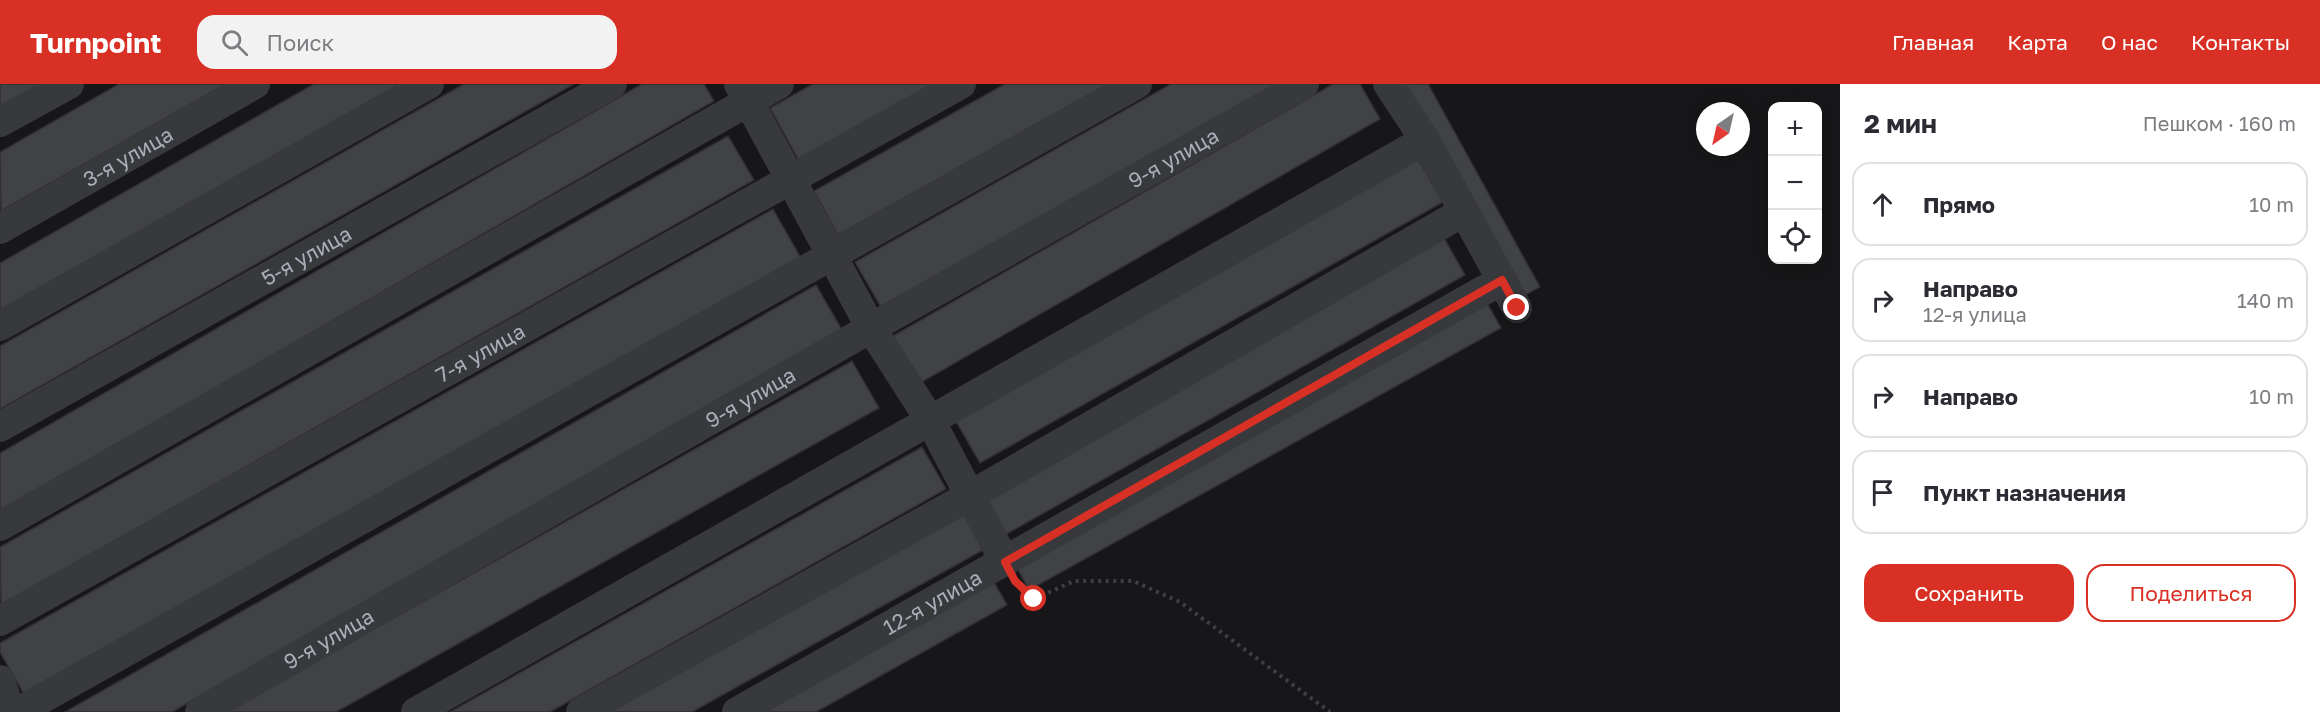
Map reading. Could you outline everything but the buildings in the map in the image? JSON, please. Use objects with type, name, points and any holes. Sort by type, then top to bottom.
[{"type":"street","points":[[0,122],[69,84]]},
{"type":"street","name":"3-я улица","points":[[0,229],[255,84]]},
{"type":"street","points":[[0,326],[429,84]]},
{"type":"street","name":"5-я улица","points":[[0,427],[612,84]]},
{"type":"street","points":[[0,526],[743,92],[779,84]]},
{"type":"street","name":"7-я улица","points":[[0,621],[961,84]]},
{"type":"street","points":[[18,712],[1137,84]]},
{"type":"street","name":"9-я улица","points":[[200,712],[871,328],[1304,84]]},
{"type":"street","points":[[1388,84],[1425,140],[1517,308]]},
{"type":"street","points":[[743,92],[871,328],[930,420],[1005,562]]},
{"type":"street","points":[[416,712],[1425,140]]},
{"type":"street","points":[[581,712],[971,495],[1463,212]]},
{"type":"street","name":"12-я улица","points":[[737,712],[1502,280]]},
{"type":"street","points":[[0,680],[10,712]]},
{"type":"path","points":[[1005,562],[1015,581],[1034,599],[1074,581],[1133,581],[1180,602],[1330,712]]},
{"type":"route","points":[[1034,599],[1015,581],[1005,562],[1502,280],[1517,308]]}]
